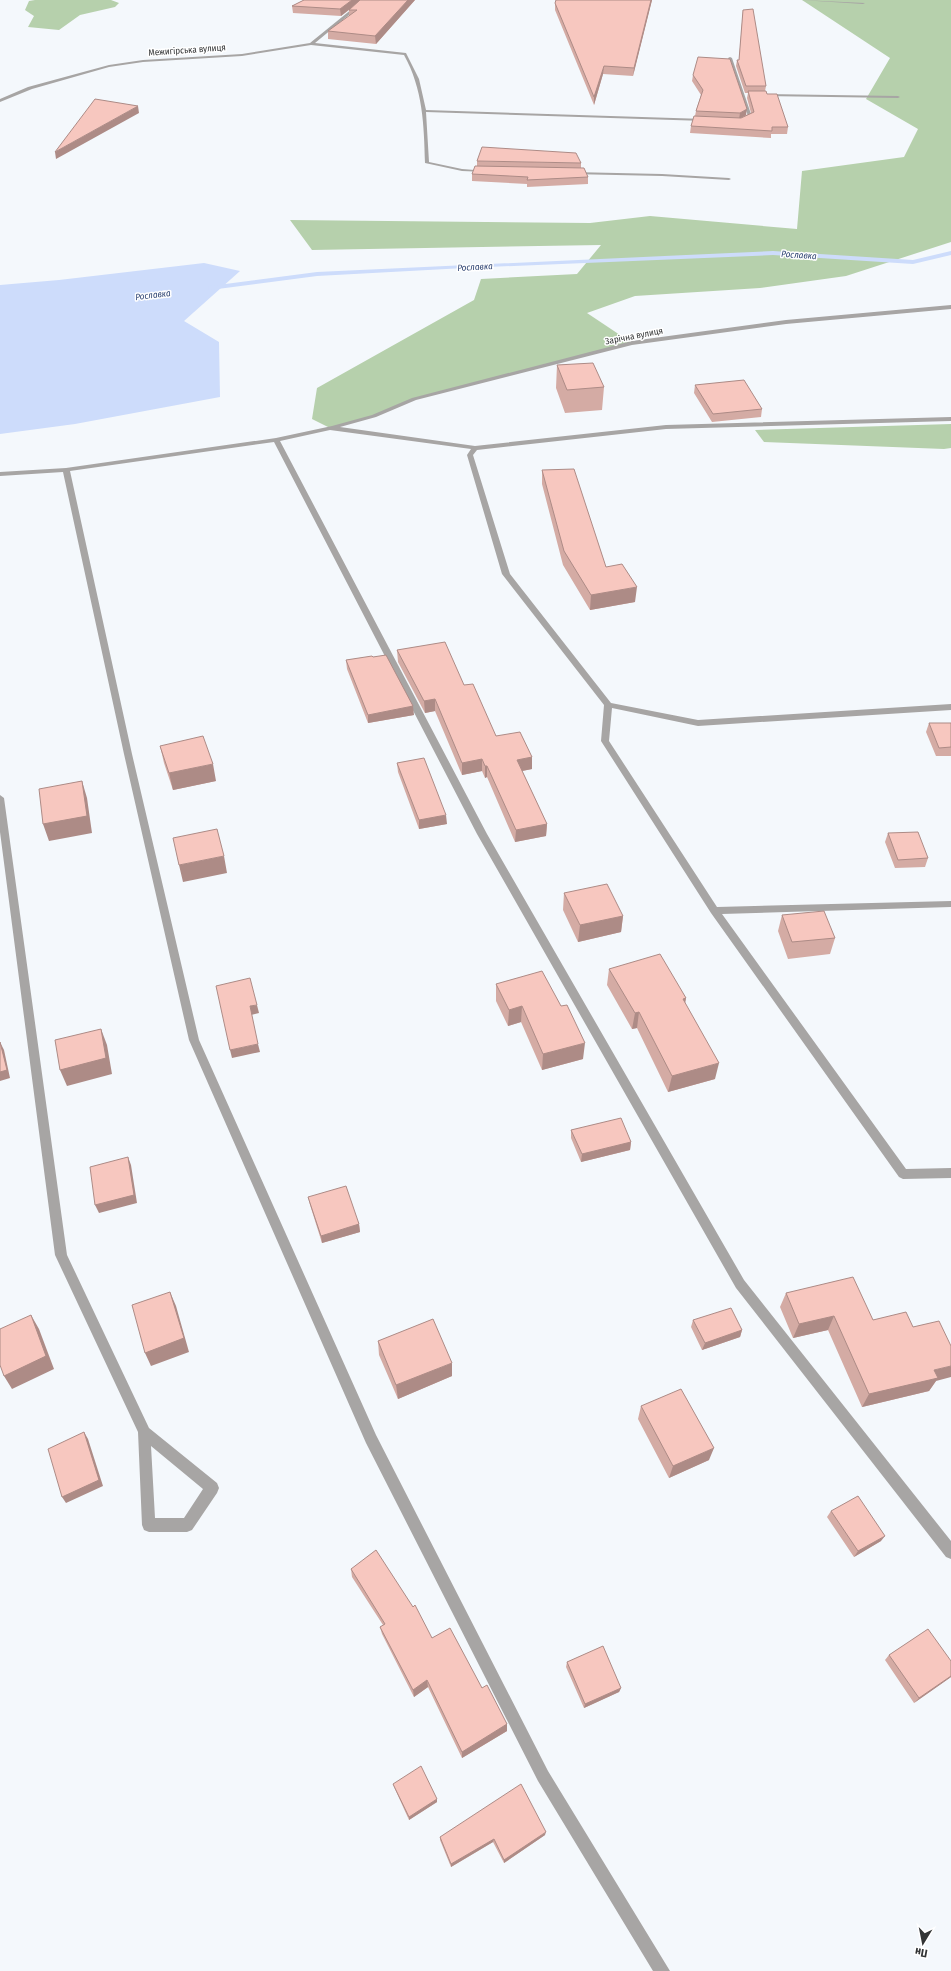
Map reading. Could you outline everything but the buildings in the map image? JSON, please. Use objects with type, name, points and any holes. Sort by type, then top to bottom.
[{"type":"street","name":"Межигірська вулиця","points":[[0,101],[30,88],[109,66],[143,61],[242,55],[310,44],[365,0]]},
{"type":"street","points":[[804,0],[863,3]]},
{"type":"street","points":[[310,44],[406,54],[414,67],[426,121],[427,163],[462,170],[494,171]]},
{"type":"street","points":[[730,58],[750,117],[740,122],[732,121]]},
{"type":"street","points":[[742,95],[750,95]]},
{"type":"street","points":[[758,95],[898,97]]},
{"type":"street","points":[[424,112],[708,120]]},
{"type":"street","points":[[566,172],[729,179]]},
{"type":"street","name":"Зарічна вулиця","points":[[0,474],[66,470],[276,440],[374,416],[414,399],[632,343],[786,322],[951,307]]},
{"type":"street","points":[[330,428],[475,448],[666,427],[951,419]]},
{"type":"street","points":[[276,440],[482,834],[740,1284],[951,1552]]},
{"type":"street","points":[[475,448],[470,455],[506,574],[608,705],[698,723],[951,707]]},
{"type":"street","points":[[66,470],[128,754],[194,1040],[371,1438],[543,1776],[662,1971]]},
{"type":"street","points":[[608,705],[605,741],[714,911],[903,1174],[951,1173]]},
{"type":"street","points":[[0,798],[61,1255],[144,1432],[149,1525],[187,1525],[212,1488],[144,1432]]},
{"type":"street","points":[[714,911],[951,904]]},
{"type":"green space","points":[[111,0],[119,3],[115,7],[80,15],[59,30],[28,27],[34,16],[25,10],[29,1]]},
{"type":"green space","points":[[802,0],[951,0],[951,242],[846,276],[760,288],[635,296],[587,313],[632,343],[414,399],[374,416],[330,428],[312,419],[317,388],[474,300],[481,279],[577,274],[601,245],[312,250],[290,220],[590,223],[650,216],[797,229],[802,171],[904,157],[918,129],[866,99],[890,58]]},
{"type":"green space","points":[[951,424],[951,448],[944,449],[764,442],[755,430]]},
{"type":"water","points":[[204,263],[240,271],[184,321],[219,342],[220,397],[75,424],[0,434],[0,285],[59,280]]},
{"type":"waterway","name":"Рославка","points":[[210,288],[317,274],[465,266],[773,253],[913,262],[951,253]]}]
